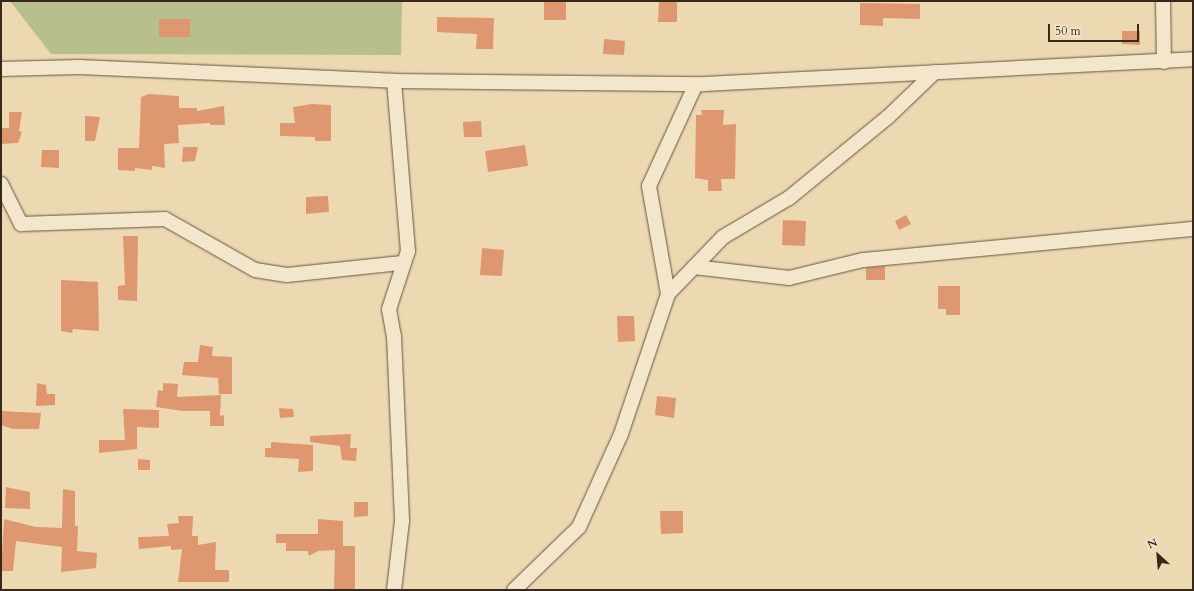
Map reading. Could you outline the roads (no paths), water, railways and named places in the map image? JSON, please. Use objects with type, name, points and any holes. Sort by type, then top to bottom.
[{"type":"street","points":[[1163,1],[1164,62]]},
{"type":"street","points":[[1,70],[87,68],[394,81],[696,84],[772,82],[935,72],[1164,62],[1193,59]]},
{"type":"street","points":[[514,590],[579,527],[621,434],[668,294],[723,237],[795,193],[888,117],[935,72]]},
{"type":"street","points":[[394,81],[408,251],[402,263],[389,309],[394,336],[402,521],[394,590]]},
{"type":"street","points":[[668,294],[649,186],[696,84]]},
{"type":"street","points":[[1,184],[21,224],[165,219],[255,270],[288,275],[402,263]]},
{"type":"street","points":[[694,267],[789,278],[863,260],[1193,229]]}]
